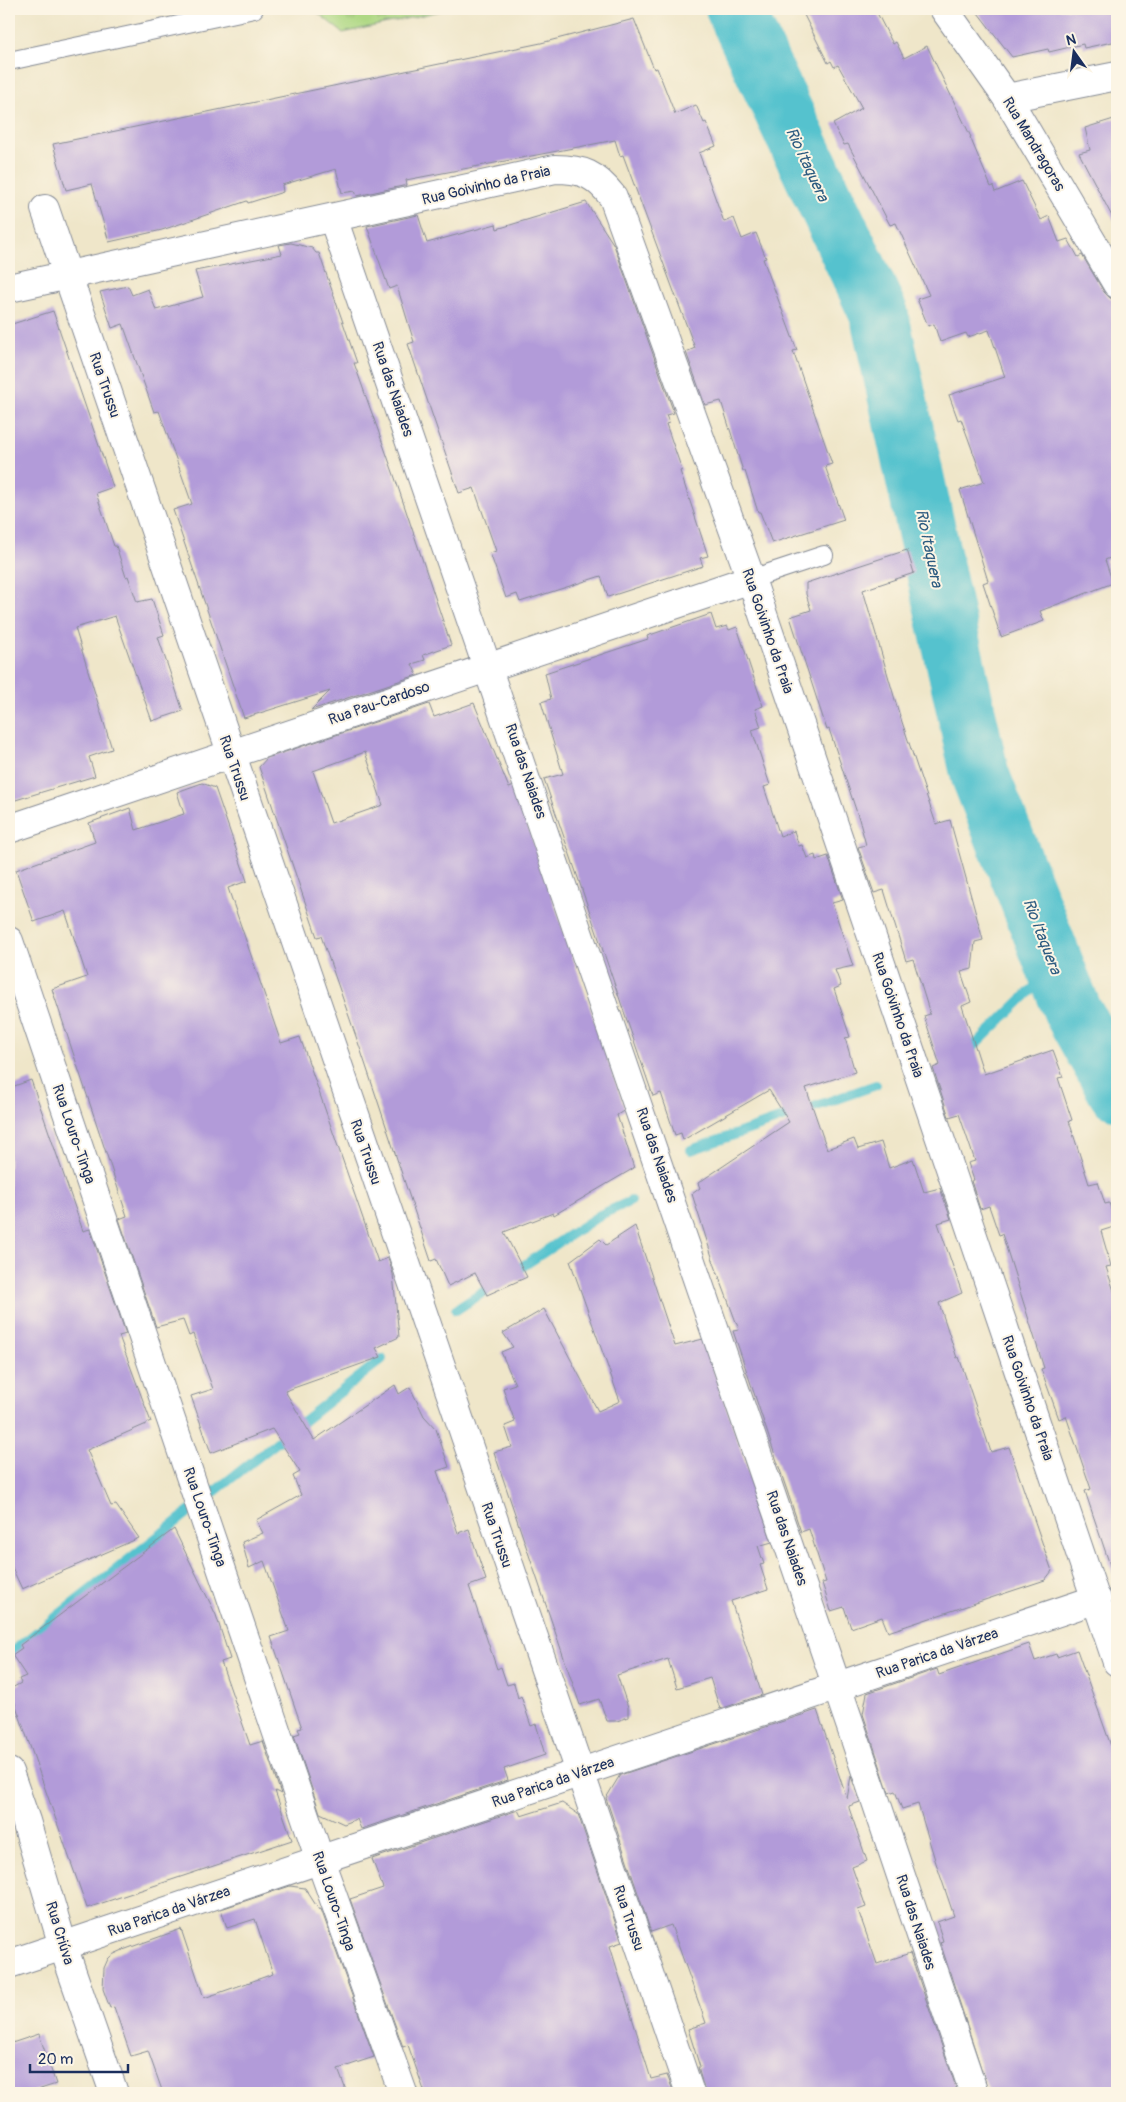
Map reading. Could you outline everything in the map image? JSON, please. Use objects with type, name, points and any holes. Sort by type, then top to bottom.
[{"type":"street","name":"Rua Mandragoras","points":[[944,9],[1007,98],[1117,284]]},
{"type":"street","points":[[1007,98],[1117,76]]},
{"type":"street","name":"Rua Goivinho da Praia","points":[[9,288],[555,169],[576,169],[603,184],[613,197],[750,579],[1117,1662]]},
{"type":"street","name":"Rua Trussu","points":[[45,209],[230,755],[690,2093]]},
{"type":"street","name":"Rua das Naiades","points":[[333,218],[490,665],[838,1686],[974,2093]]},
{"type":"street","name":"Rua Pau-Cardoso","points":[[9,829],[490,665],[750,579]]},
{"type":"street","name":"Rua Louro-Tinga","points":[[9,940],[320,1860],[403,2093]]},
{"type":"street","name":"Rua Parica da Várzea","points":[[9,1964],[1097,1599]]},
{"type":"street","name":"Rua Criúva","points":[[9,1772],[26,1821],[63,1946],[114,2093]]},
{"type":"lane","points":[[9,61],[254,9]]},
{"type":"lane","points":[[750,579],[824,555]]},
{"type":"green space","points":[[313,9],[449,9],[343,33]]},
{"type":"building","points":[[801,9],[875,9],[893,44],[896,42],[904,58],[927,46],[971,137],[991,187],[993,186],[995,192],[1022,181],[1041,220],[1049,216],[1059,242],[1068,239],[1078,257],[1082,255],[1104,292],[1110,298],[1117,300],[1117,391],[1115,392],[1117,398],[1117,555],[1105,560],[1113,583],[1040,611],[1044,621],[1001,637],[983,583],[988,581],[960,490],[984,482],[961,419],[958,420],[949,395],[1005,377],[989,330],[968,337],[966,333],[940,342],[934,324],[928,326],[917,299],[929,295],[896,223],[890,225],[848,144],[844,145],[833,124],[862,108],[838,65],[834,67],[831,61],[828,63]]},
{"type":"building","points":[[975,9],[1117,9],[1117,41],[1084,48],[1083,44],[1049,52],[1048,49],[1012,57]]},
{"type":"building","points":[[634,19],[654,69],[657,68],[675,114],[696,105],[704,123],[706,122],[716,146],[699,153],[724,222],[734,218],[742,239],[756,233],[766,258],[763,259],[797,350],[793,351],[832,464],[825,466],[844,520],[772,543],[760,512],[758,512],[745,471],[743,471],[721,401],[705,405],[686,352],[695,348],[623,155],[620,156],[615,140],[406,180],[407,185],[357,196],[355,191],[342,193],[336,169],[282,185],[283,192],[248,203],[247,201],[162,230],[109,242],[92,184],[66,190],[53,144],[541,43]]},
{"type":"building","points":[[1117,118],[1117,226],[1079,153],[1090,150],[1085,128]]},
{"type":"building","points":[[586,202],[614,245],[674,413],[666,415],[669,423],[666,424],[708,556],[700,558],[703,566],[608,597],[601,576],[520,602],[517,594],[506,598],[490,553],[496,551],[474,488],[459,493],[408,344],[414,342],[397,286],[389,289],[367,226],[418,215],[427,243],[496,224],[497,229]]},
{"type":"building","points":[[291,243],[312,248],[316,253],[319,253],[357,363],[354,363],[451,645],[423,655],[425,660],[412,664],[417,675],[311,710],[330,691],[244,718],[173,510],[192,504],[159,411],[154,412],[123,324],[112,328],[100,292],[128,286],[132,295],[148,289],[156,310],[203,297],[195,271],[282,254],[279,245]]},
{"type":"building","points":[[53,311],[113,487],[96,493],[114,546],[116,546],[126,577],[128,576],[137,602],[152,599],[164,635],[158,637],[183,711],[152,721],[115,616],[75,628],[112,749],[89,757],[95,776],[9,802],[9,325]]},
{"type":"building","points":[[907,550],[914,573],[863,590],[898,710],[936,824],[950,820],[983,940],[975,942],[972,969],[961,972],[971,1002],[962,1006],[984,1074],[1053,1050],[1063,1077],[1058,1078],[1072,1120],[1069,1121],[1089,1184],[1098,1182],[1105,1204],[1109,1203],[1117,1226],[1101,1231],[1111,1266],[1106,1267],[1117,1300],[1117,1573],[1113,1574],[1085,1491],[1091,1489],[1066,1416],[1059,1419],[1041,1369],[1044,1368],[1002,1234],[999,1235],[989,1206],[980,1209],[971,1181],[974,1180],[968,1163],[975,1161],[959,1114],[949,1117],[933,1068],[940,1065],[924,1016],[930,1014],[913,959],[906,961],[884,890],[874,893],[858,847],[866,845],[859,819],[829,729],[827,730],[790,617],[811,610],[806,594],[806,583]]},
{"type":"building","points":[[711,614],[716,629],[727,626],[729,630],[737,627],[763,706],[755,709],[761,727],[752,730],[770,785],[764,787],[780,836],[794,831],[799,846],[802,845],[807,858],[815,855],[816,860],[828,856],[843,900],[832,903],[853,966],[835,970],[841,986],[834,989],[850,1037],[845,1038],[855,1072],[806,1088],[827,1149],[854,1139],[858,1149],[881,1142],[889,1168],[913,1159],[924,1192],[940,1188],[951,1219],[938,1223],[962,1293],[939,1303],[991,1452],[1009,1447],[1052,1571],[1045,1580],[888,1632],[882,1617],[851,1628],[844,1607],[831,1611],[822,1583],[826,1582],[809,1529],[801,1532],[733,1331],[739,1330],[714,1263],[692,1194],[700,1188],[698,1183],[789,1122],[769,1090],[683,1140],[681,1133],[675,1135],[661,1093],[653,1096],[544,779],[563,774],[541,702],[551,699],[545,673],[648,639],[647,636]]},
{"type":"building","points":[[474,703],[509,788],[514,786],[625,1110],[617,1115],[634,1168],[554,1215],[553,1213],[504,1232],[527,1277],[487,1295],[475,1273],[448,1286],[436,1259],[431,1261],[360,1048],[321,936],[317,937],[259,767],[267,758],[429,704],[434,717]],"holes":[[[365,752],[383,805],[331,823],[313,771]]]},
{"type":"building","points":[[202,783],[215,788],[247,881],[228,888],[281,1043],[300,1037],[378,1262],[388,1258],[393,1274],[399,1337],[376,1348],[381,1357],[285,1391],[314,1440],[395,1385],[399,1394],[410,1387],[424,1416],[436,1429],[449,1467],[437,1471],[458,1533],[469,1529],[486,1580],[469,1586],[497,1669],[501,1667],[507,1685],[514,1683],[518,1698],[521,1696],[531,1726],[536,1724],[545,1755],[504,1769],[508,1780],[361,1829],[357,1819],[344,1824],[320,1813],[294,1735],[300,1733],[298,1729],[302,1728],[271,1637],[289,1631],[264,1561],[249,1568],[242,1542],[263,1533],[256,1520],[301,1495],[293,1476],[300,1472],[272,1429],[211,1453],[191,1396],[213,1389],[193,1334],[189,1336],[183,1320],[156,1327],[119,1219],[127,1216],[52,989],[87,977],[65,911],[34,922],[16,870],[95,842],[89,823],[130,808],[136,830],[184,814],[177,792]]},
{"type":"building","points":[[31,1080],[83,1231],[90,1229],[126,1334],[119,1336],[151,1422],[87,1450],[111,1506],[116,1505],[139,1538],[22,1589],[9,1561],[9,1088]]},
{"type":"building","points":[[635,1226],[675,1346],[703,1339],[772,1542],[758,1546],[764,1564],[760,1565],[768,1589],[731,1601],[762,1695],[720,1709],[710,1678],[677,1688],[668,1659],[617,1675],[628,1707],[628,1717],[617,1721],[607,1721],[599,1699],[580,1705],[494,1452],[512,1447],[505,1426],[515,1422],[503,1388],[515,1384],[501,1352],[513,1347],[503,1333],[544,1309],[598,1411],[620,1401],[570,1261],[600,1239],[606,1245]]},
{"type":"building","points":[[174,1529],[216,1615],[230,1659],[221,1662],[250,1745],[263,1741],[281,1794],[275,1791],[292,1840],[87,1908],[10,1689],[21,1683],[19,1679],[26,1676],[12,1655],[22,1648],[20,1645]]},
{"type":"building","points":[[1029,1644],[1035,1661],[1056,1654],[1057,1657],[1077,1650],[1117,1763],[1117,2093],[989,2093],[940,1942],[943,1941],[937,1922],[954,1916],[918,1804],[902,1809],[895,1791],[889,1793],[863,1714],[867,1693],[937,1669],[939,1675]]},
{"type":"building","points":[[817,1710],[847,1799],[851,1776],[860,1802],[849,1806],[849,1808],[867,1861],[852,1867],[866,1907],[858,1910],[877,1964],[910,1953],[958,2093],[705,2093],[698,2067],[700,2067],[688,2029],[706,2023],[671,1925],[651,1932],[606,1798],[620,1775]]},
{"type":"building","points":[[562,1803],[578,1814],[622,1942],[610,1946],[651,2079],[667,2075],[674,2093],[425,2093],[408,2045],[403,2047],[350,1899],[383,1888],[372,1859],[518,1810],[521,1816]]},
{"type":"building","points":[[290,1886],[305,1888],[319,1910],[321,1909],[374,2057],[338,2069],[347,2093],[163,2093],[148,2051],[131,2056],[114,2007],[110,2008],[103,1989],[104,1968],[108,1959],[123,1950],[181,1929],[204,1998],[273,1974],[255,1919],[227,1928],[221,1909]]},
{"type":"building","points":[[39,2034],[56,2084],[28,2093],[9,2093],[9,2044]]},
{"type":"waterway","name":"Rio Itaquera","points":[[735,9],[879,314],[980,775],[1073,1012],[1117,1091]]},
{"type":"waterway","points":[[965,1055],[1055,967]]},
{"type":"waterway","points":[[691,1150],[876,1085]]},
{"type":"waterway","points":[[511,1274],[600,1215],[631,1201]]},
{"type":"waterway","points":[[456,1310],[494,1285]]},
{"type":"waterway","points":[[12,1652],[382,1359]]}]
